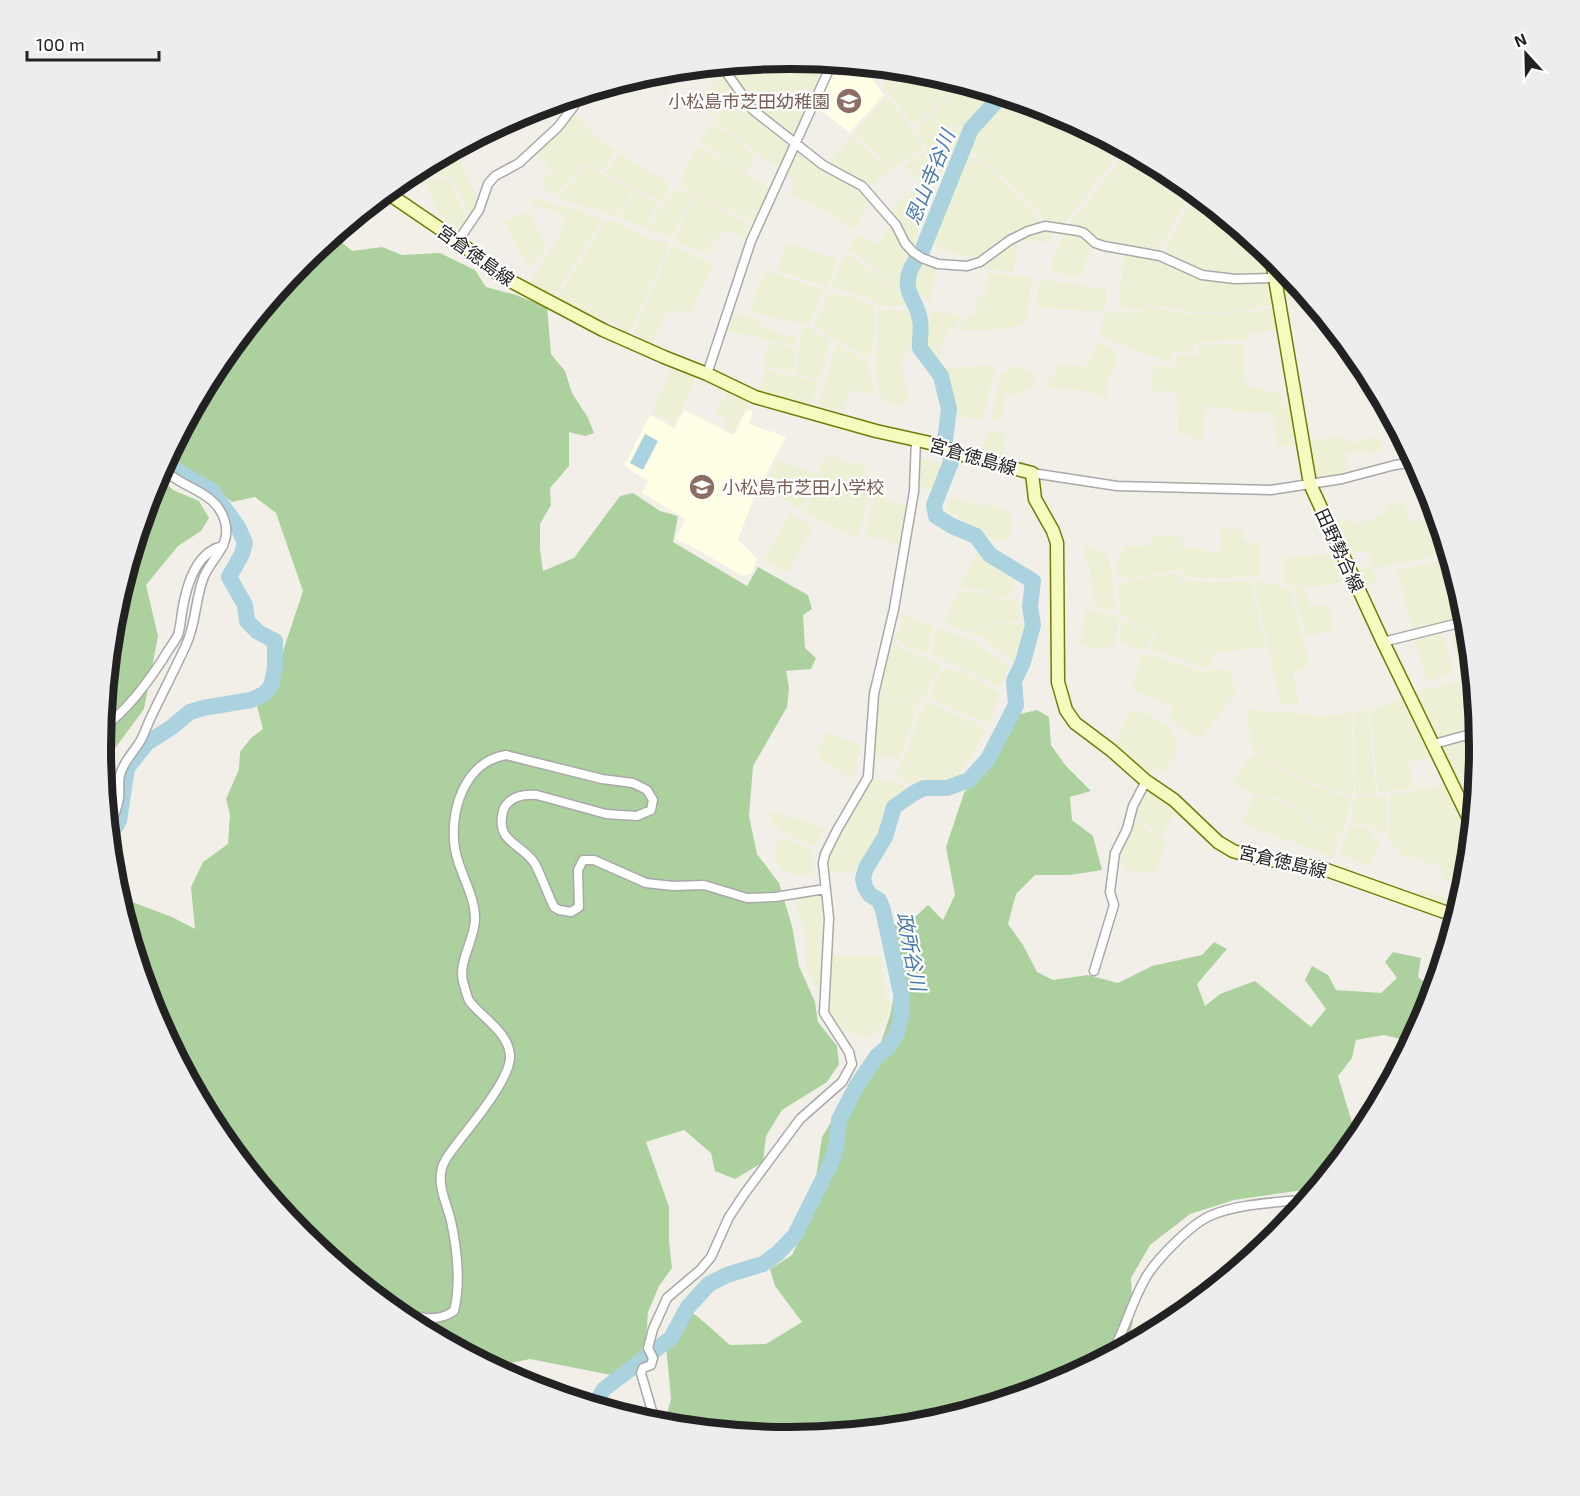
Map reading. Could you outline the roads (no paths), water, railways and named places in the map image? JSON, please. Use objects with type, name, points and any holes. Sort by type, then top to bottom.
[{"type":"main road","name":"宮倉徳島線","points":[[393,197],[458,241],[501,276],[603,330],[755,397],[812,414],[939,445],[967,456],[1032,473],[1035,499],[1057,543],[1058,682],[1066,710],[1075,723],[1112,750],[1146,781],[1174,800],[1201,828],[1233,851],[1257,858],[1321,868],[1448,913]]},
{"type":"main road","name":"田野勢合線","points":[[1273,271],[1310,484],[1383,642],[1466,812]]},
{"type":"street","points":[[707,374],[751,242],[829,70]]},
{"type":"street","points":[[726,72],[753,110],[823,165],[862,186],[890,216],[905,243],[919,255],[938,264],[967,266],[980,262],[1010,240],[1045,226],[1084,233],[1095,243],[1104,246],[1160,256],[1202,275],[1235,279],[1274,278]]},
{"type":"street","points":[[458,241],[479,210],[488,184],[495,176],[519,163],[544,141],[575,104]]},
{"type":"street","points":[[652,1413],[641,1373],[644,1368],[651,1365],[653,1358],[648,1348],[662,1306],[667,1298],[700,1270],[711,1257],[729,1217],[745,1193],[800,1119],[842,1083],[852,1064],[849,1052],[824,1013],[829,918],[823,863],[825,854],[868,777],[874,694],[894,609],[914,491],[916,440]]},
{"type":"street","points":[[1032,473],[1117,486],[1272,490],[1406,464]]},
{"type":"street","points":[[114,814],[119,797],[120,776],[127,759],[141,740],[188,642],[204,577],[228,535],[219,508],[207,496],[169,475]]},
{"type":"street","points":[[112,722],[144,687],[178,635],[186,591],[204,555],[213,548],[223,546]]},
{"type":"street","points":[[1383,642],[1457,623]]},
{"type":"street","points":[[1434,744],[1469,735]]},
{"type":"street","points":[[418,1316],[433,1320],[443,1318],[454,1311],[457,1299],[456,1247],[440,1178],[442,1165],[505,1075],[510,1059],[502,1036],[469,1001],[462,981],[462,970],[475,922],[474,907],[455,848],[455,821],[459,800],[475,771],[495,757],[506,755],[570,772],[633,783],[647,790],[653,800],[651,810],[636,816],[606,814],[526,794],[510,801],[503,809],[500,826],[509,841],[528,855],[554,907],[559,910],[571,912],[579,907],[578,870],[583,860],[594,860],[646,883],[672,886],[704,885],[747,898],[775,897],[825,889]]},
{"type":"street","points":[[1094,971],[1114,905],[1110,892],[1115,853],[1127,829],[1133,806],[1146,781]]},
{"type":"street","points":[[1118,1342],[1132,1305],[1148,1274],[1164,1254],[1193,1227],[1210,1215],[1239,1207],[1296,1200]]},
{"type":"water","points":[[645,434],[658,441],[643,470],[630,463]]},
{"type":"waterway","name":"政所谷川","points":[[945,440],[949,409],[941,376],[920,348],[920,320],[908,288],[908,277],[922,251],[971,129],[996,101]]},
{"type":"waterway","name":"政所谷川","points":[[598,1399],[604,1389],[671,1338],[688,1307],[709,1284],[727,1275],[763,1264],[778,1253],[795,1235],[831,1163],[836,1147],[839,1120],[857,1085],[877,1056],[889,1046],[897,1033],[902,998],[883,910],[879,900],[870,895],[865,887],[863,879],[866,868],[885,837],[894,807],[924,788],[947,788],[969,780],[988,759],[1016,705],[1014,681],[1023,662],[1033,625],[1030,607],[1033,581],[990,555],[976,536],[936,516],[934,505],[953,457],[946,451]]},
{"type":"waterway","name":"恩山寺谷川","points":[[116,826],[119,821],[127,768],[147,743],[190,712],[251,700],[264,694],[271,686],[275,669],[275,641],[258,632],[247,621],[245,605],[229,577],[242,554],[245,543],[238,527],[212,491],[172,468]]},
{"type":"place","name":"小松島市芝田幼稚園","points":[[849,101]]},
{"type":"place","name":"小松島市芝田小学校","points":[[702,487]]}]
